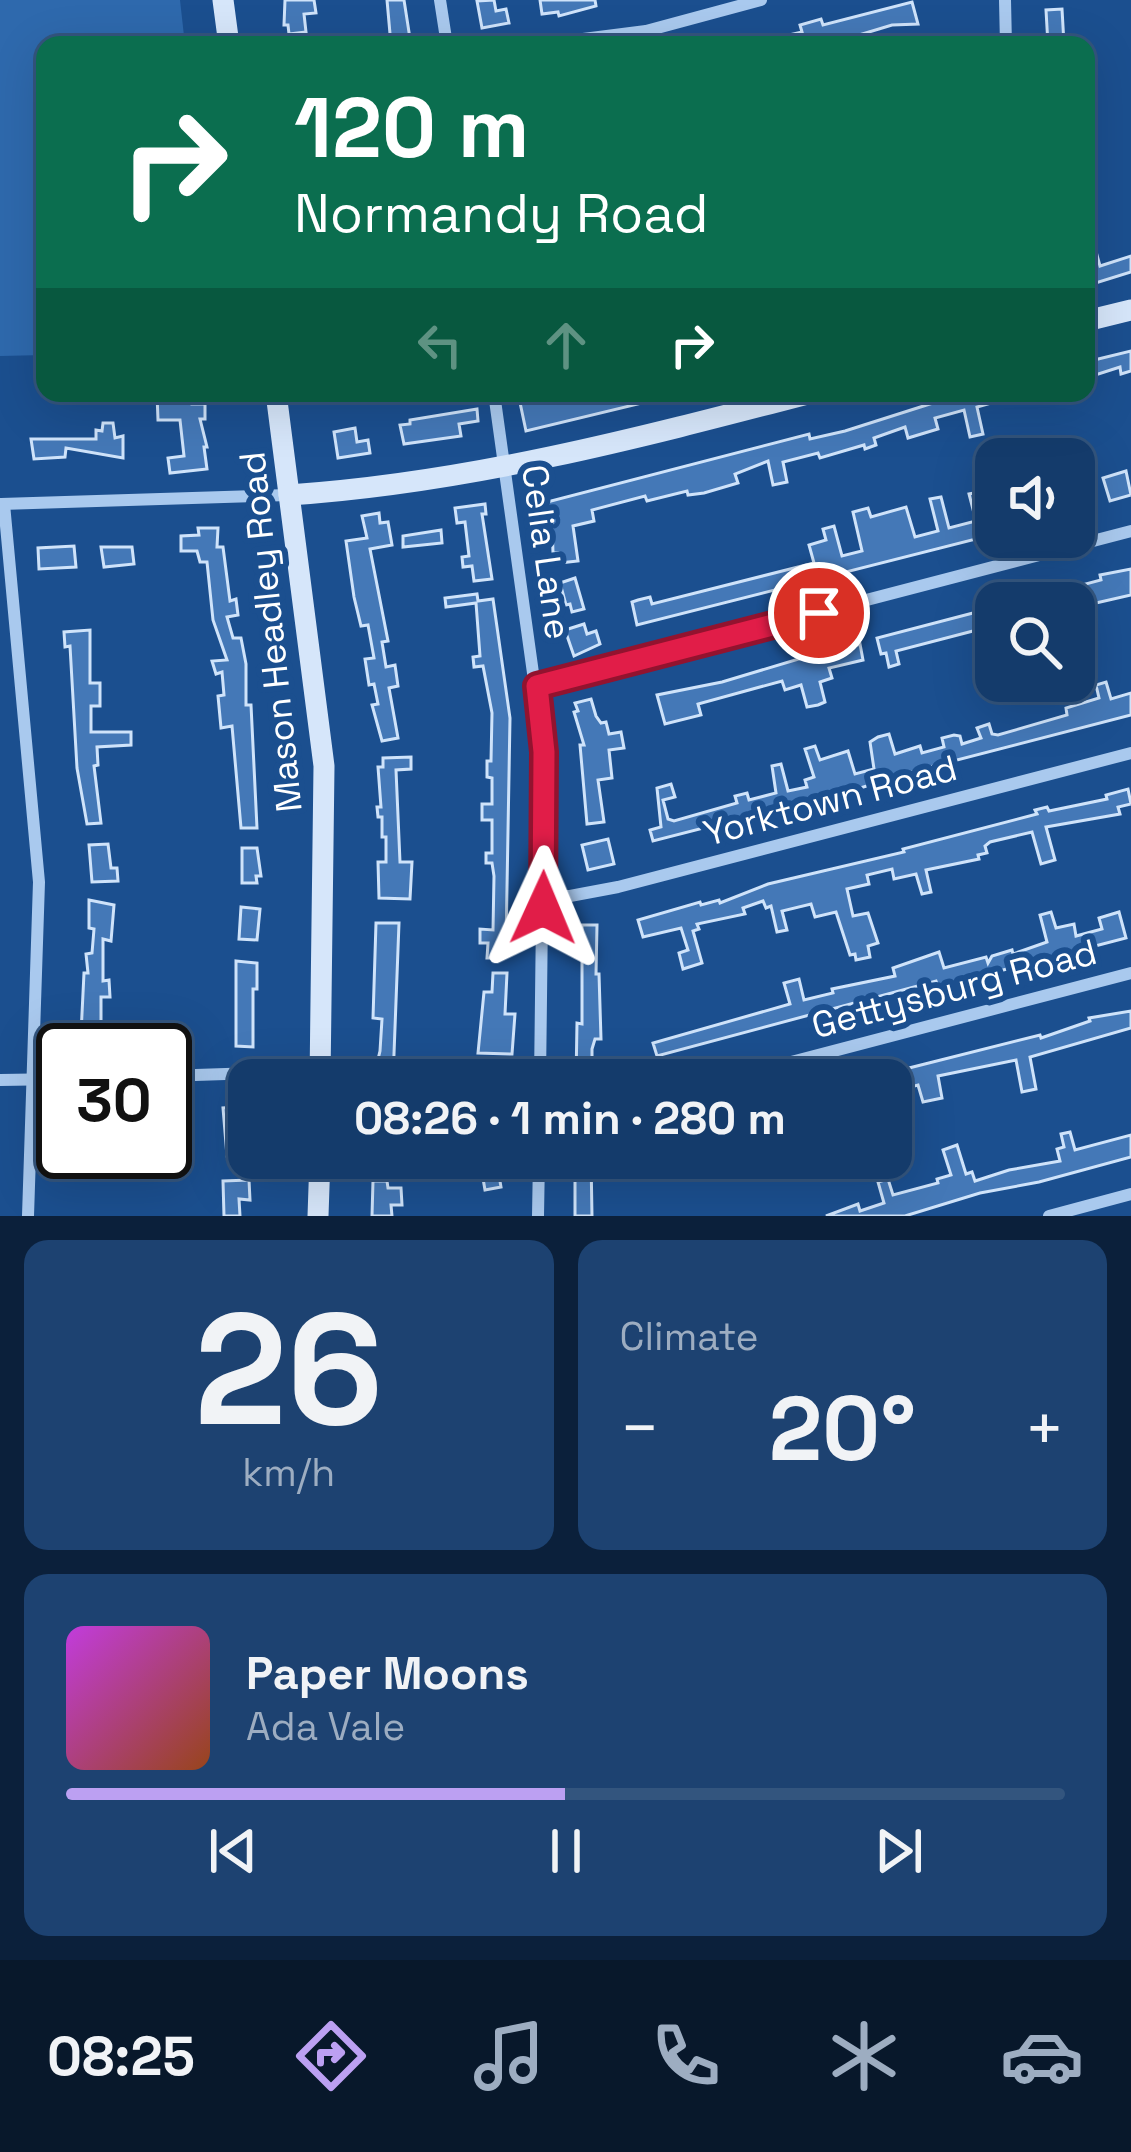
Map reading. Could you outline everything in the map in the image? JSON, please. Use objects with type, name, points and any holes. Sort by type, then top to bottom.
[{"type":"main road","points":[[223,0],[228,36]]},
{"type":"main road","points":[[1095,319],[1131,310]]},
{"type":"main road","name":"Mason Headley Road","points":[[277,402],[324,766],[320,1059]]},
{"type":"main road","points":[[290,494],[504,469],[775,402]]},
{"type":"main road","points":[[318,1216],[319,1179]]},
{"type":"street","points":[[440,0],[446,36]]},
{"type":"street","points":[[607,36],[646,31],[761,0]]},
{"type":"street","points":[[1005,0],[1006,36]]},
{"type":"street","name":"Celia Lane","points":[[495,402],[544,752],[540,1059]]},
{"type":"street","points":[[28,1216],[39,882],[2,504],[290,494]]},
{"type":"street","points":[[537,686],[1131,531]]},
{"type":"street","name":"Yorktown Road","points":[[543,896],[618,887],[1131,753]]},
{"type":"street","name":"Gettysburg Road","points":[[803,1059],[1131,973]]},
{"type":"street","points":[[192,1076],[228,1076]]},
{"type":"street","points":[[0,1080],[36,1080]]},
{"type":"street","points":[[538,1216],[539,1179]]},
{"type":"street","points":[[1049,1216],[1131,1194]]},
{"type":"shaded area","points":[[0,0],[180,0],[184,36],[36,36],[36,355],[0,356]]},
{"type":"building","points":[[285,0],[314,0],[316,13],[304,14],[306,32],[289,34],[284,25]]},
{"type":"building","points":[[387,0],[404,0],[410,36],[390,36]]},
{"type":"building","points":[[494,0],[496,11],[506,9],[509,23],[482,28],[477,1]]},
{"type":"building","points":[[540,0],[595,0],[596,6],[559,16],[558,12],[542,14]]},
{"type":"building","points":[[912,2],[918,24],[892,25],[856,36],[785,36],[802,32],[800,25],[821,19],[823,25]]},
{"type":"building","points":[[1062,9],[1064,36],[1047,36],[1046,10]]},
{"type":"building","points":[[1095,248],[1100,266],[1131,256],[1131,272],[1095,283]]},
{"type":"building","points":[[1131,351],[1131,371],[1121,374],[1120,367],[1095,375],[1095,360]]},
{"type":"building","points":[[157,402],[205,404],[205,419],[200,419],[207,469],[170,473],[168,458],[184,456],[180,420],[158,420]]},
{"type":"building","points":[[520,402],[646,402],[526,431]]},
{"type":"building","points":[[995,402],[977,407],[983,434],[970,437],[964,410],[935,418],[938,429],[908,438],[905,427],[874,438],[876,445],[865,449],[864,445],[820,458],[818,453],[783,462],[787,482],[773,485],[768,461],[735,474],[738,483],[704,493],[688,495],[687,491],[647,501],[645,496],[592,510],[594,521],[573,526],[578,561],[559,563],[558,553],[553,553],[547,502],[809,434],[810,439],[845,431],[933,403]]},
{"type":"building","points":[[477,409],[478,421],[459,424],[461,436],[404,444],[400,425],[410,420]]},
{"type":"building","points":[[103,423],[113,423],[115,438],[123,436],[123,458],[66,448],[65,457],[34,459],[31,439],[96,439],[96,430],[102,431]]},
{"type":"building","points":[[355,428],[357,442],[368,440],[370,453],[338,458],[334,432]]},
{"type":"building","points":[[1126,471],[1131,495],[1110,501],[1103,478]]},
{"type":"building","points":[[941,497],[949,528],[975,521],[975,539],[637,625],[632,602],[650,597],[652,604],[814,563],[809,545],[826,540],[823,529],[834,526],[842,556],[862,551],[853,512],[868,508],[871,517],[906,507],[915,537],[938,531],[930,499]]},
{"type":"building","points":[[485,504],[486,514],[482,514],[492,579],[474,581],[472,566],[463,567],[462,557],[469,556],[465,522],[457,523],[455,508]]},
{"type":"building","points":[[379,513],[380,523],[388,522],[392,545],[370,549],[388,641],[382,642],[386,667],[395,665],[398,686],[389,688],[398,738],[382,741],[372,705],[378,704],[374,684],[369,685],[365,659],[374,658],[368,625],[361,626],[354,597],[346,541],[367,538],[362,516]]},
{"type":"building","points":[[198,528],[218,528],[217,547],[223,547],[230,601],[236,599],[238,615],[227,617],[233,638],[241,638],[246,664],[257,828],[241,828],[232,726],[221,728],[222,672],[216,674],[212,661],[227,660],[213,620],[207,562],[200,562],[197,551],[181,551],[181,536],[199,535]]},
{"type":"building","points":[[441,530],[442,543],[403,547],[403,536]]},
{"type":"building","points":[[74,546],[76,567],[39,569],[38,548]]},
{"type":"building","points":[[101,547],[132,547],[134,564],[104,567]]},
{"type":"building","points":[[1131,569],[1131,595],[1096,603],[1093,582],[1101,580],[1100,575]]},
{"type":"building","points":[[575,578],[584,609],[572,612],[560,583]]},
{"type":"building","points":[[477,594],[478,601],[493,599],[510,718],[502,958],[487,958],[488,943],[480,943],[480,929],[493,930],[494,876],[492,863],[486,863],[486,853],[492,853],[492,820],[482,820],[482,804],[492,804],[487,761],[491,761],[492,713],[483,666],[474,667],[473,657],[480,656],[476,603],[446,607],[445,598]]},
{"type":"building","points":[[975,612],[975,630],[896,651],[899,664],[889,667],[877,638]]},
{"type":"building","points":[[584,624],[587,634],[596,631],[600,644],[574,656],[565,630]]},
{"type":"building","points":[[90,630],[90,683],[100,683],[100,706],[91,706],[91,732],[131,732],[131,745],[97,747],[98,765],[94,766],[101,823],[87,824],[77,768],[70,646],[65,647],[64,632]]},
{"type":"building","points":[[860,644],[863,660],[829,668],[832,678],[820,682],[825,702],[818,705],[807,707],[801,685],[785,690],[782,681],[698,704],[701,715],[665,724],[657,695],[722,682],[812,655],[813,660]]},
{"type":"building","points":[[1106,682],[1111,699],[1131,693],[1131,715],[926,768],[845,797],[844,792],[653,841],[650,830],[661,827],[657,788],[671,784],[675,797],[663,800],[668,819],[674,821],[737,803],[735,796],[747,793],[749,800],[776,793],[772,766],[781,764],[788,791],[807,787],[805,780],[814,777],[805,749],[815,746],[820,760],[848,751],[855,774],[874,769],[870,742],[878,737],[889,734],[895,754],[920,746],[922,753],[944,747],[942,738],[954,735],[960,736],[962,744],[981,738],[977,728],[989,724],[992,734],[998,735],[1067,715],[1066,708],[1099,698],[1096,685]]},
{"type":"building","points":[[591,699],[609,734],[621,732],[624,748],[609,750],[612,778],[598,780],[604,822],[587,824],[580,745],[584,745],[574,712],[578,711],[575,703]]},
{"type":"building","points":[[411,757],[411,769],[396,770],[400,862],[412,862],[410,899],[379,898],[378,862],[386,862],[386,837],[382,837],[382,817],[378,817],[378,767],[383,767],[383,758]]},
{"type":"building","points":[[1128,789],[1131,804],[1118,807],[1120,814],[1046,827],[1055,860],[1041,864],[1032,832],[990,842],[979,859],[926,870],[931,892],[922,894],[916,874],[894,879],[892,869],[867,875],[869,884],[847,889],[853,916],[868,913],[878,943],[868,946],[870,957],[856,960],[855,954],[850,955],[836,912],[815,917],[811,904],[782,911],[787,930],[777,932],[771,906],[766,908],[763,901],[743,908],[745,914],[697,924],[699,929],[693,931],[702,963],[683,969],[679,953],[688,950],[681,928],[643,937],[638,920],[700,902],[720,903],[768,884],[904,852],[1037,814],[1035,810],[1107,799],[1106,795]]},
{"type":"building","points":[[608,839],[614,864],[588,870],[582,845]]},
{"type":"building","points":[[108,844],[118,881],[92,882],[89,845]]},
{"type":"building","points":[[242,848],[257,848],[261,876],[256,876],[257,883],[242,883]]},
{"type":"building","points":[[89,900],[114,905],[111,941],[103,939],[103,981],[109,980],[110,997],[101,997],[101,1023],[82,1023],[86,954],[92,953],[94,929],[89,928]]},
{"type":"building","points":[[241,907],[260,909],[257,940],[239,939]]},
{"type":"building","points":[[1051,912],[1056,928],[1074,924],[1076,936],[1102,929],[1099,918],[1119,912],[1126,938],[938,987],[936,981],[657,1056],[653,1043],[790,1004],[784,983],[799,979],[804,1000],[895,976],[893,968],[939,952],[944,968],[986,957],[988,963],[992,956],[1047,942],[1040,915]]},
{"type":"building","points":[[376,923],[399,923],[394,1059],[378,1059],[382,1019],[373,1018]]},
{"type":"building","points":[[582,925],[597,925],[601,1039],[595,1039],[592,1059],[576,1059],[577,1023],[582,1024]]},
{"type":"building","points":[[236,961],[257,963],[253,1047],[236,1046]]},
{"type":"building","points":[[493,973],[507,973],[505,1014],[515,1014],[512,1054],[478,1053],[484,992],[492,992]]},
{"type":"building","points":[[1131,1011],[1131,1028],[1030,1057],[1036,1089],[1022,1092],[1016,1060],[938,1076],[942,1098],[923,1102],[918,1085],[912,1087],[912,1067],[1041,1038],[1089,1018]]},
{"type":"building","points":[[223,1108],[228,1108],[228,1156],[227,1156]]},
{"type":"building","points":[[1070,1132],[1075,1150],[1131,1135],[1131,1157],[905,1216],[826,1216],[858,1204],[860,1211],[884,1203],[878,1182],[888,1179],[893,1195],[938,1183],[937,1179],[951,1175],[943,1150],[957,1145],[966,1174],[972,1172],[975,1181],[1060,1161],[1061,1134]]},
{"type":"building","points":[[483,1179],[500,1179],[501,1187],[485,1190]]},
{"type":"building","points":[[575,1179],[591,1179],[592,1216],[575,1216]]},
{"type":"building","points":[[249,1180],[250,1200],[239,1199],[240,1216],[224,1216],[223,1181]]},
{"type":"building","points":[[373,1181],[401,1188],[402,1205],[391,1205],[392,1216],[372,1216]]},
{"type":"route","points":[[543,908],[544,752],[537,686],[819,613]]}]
